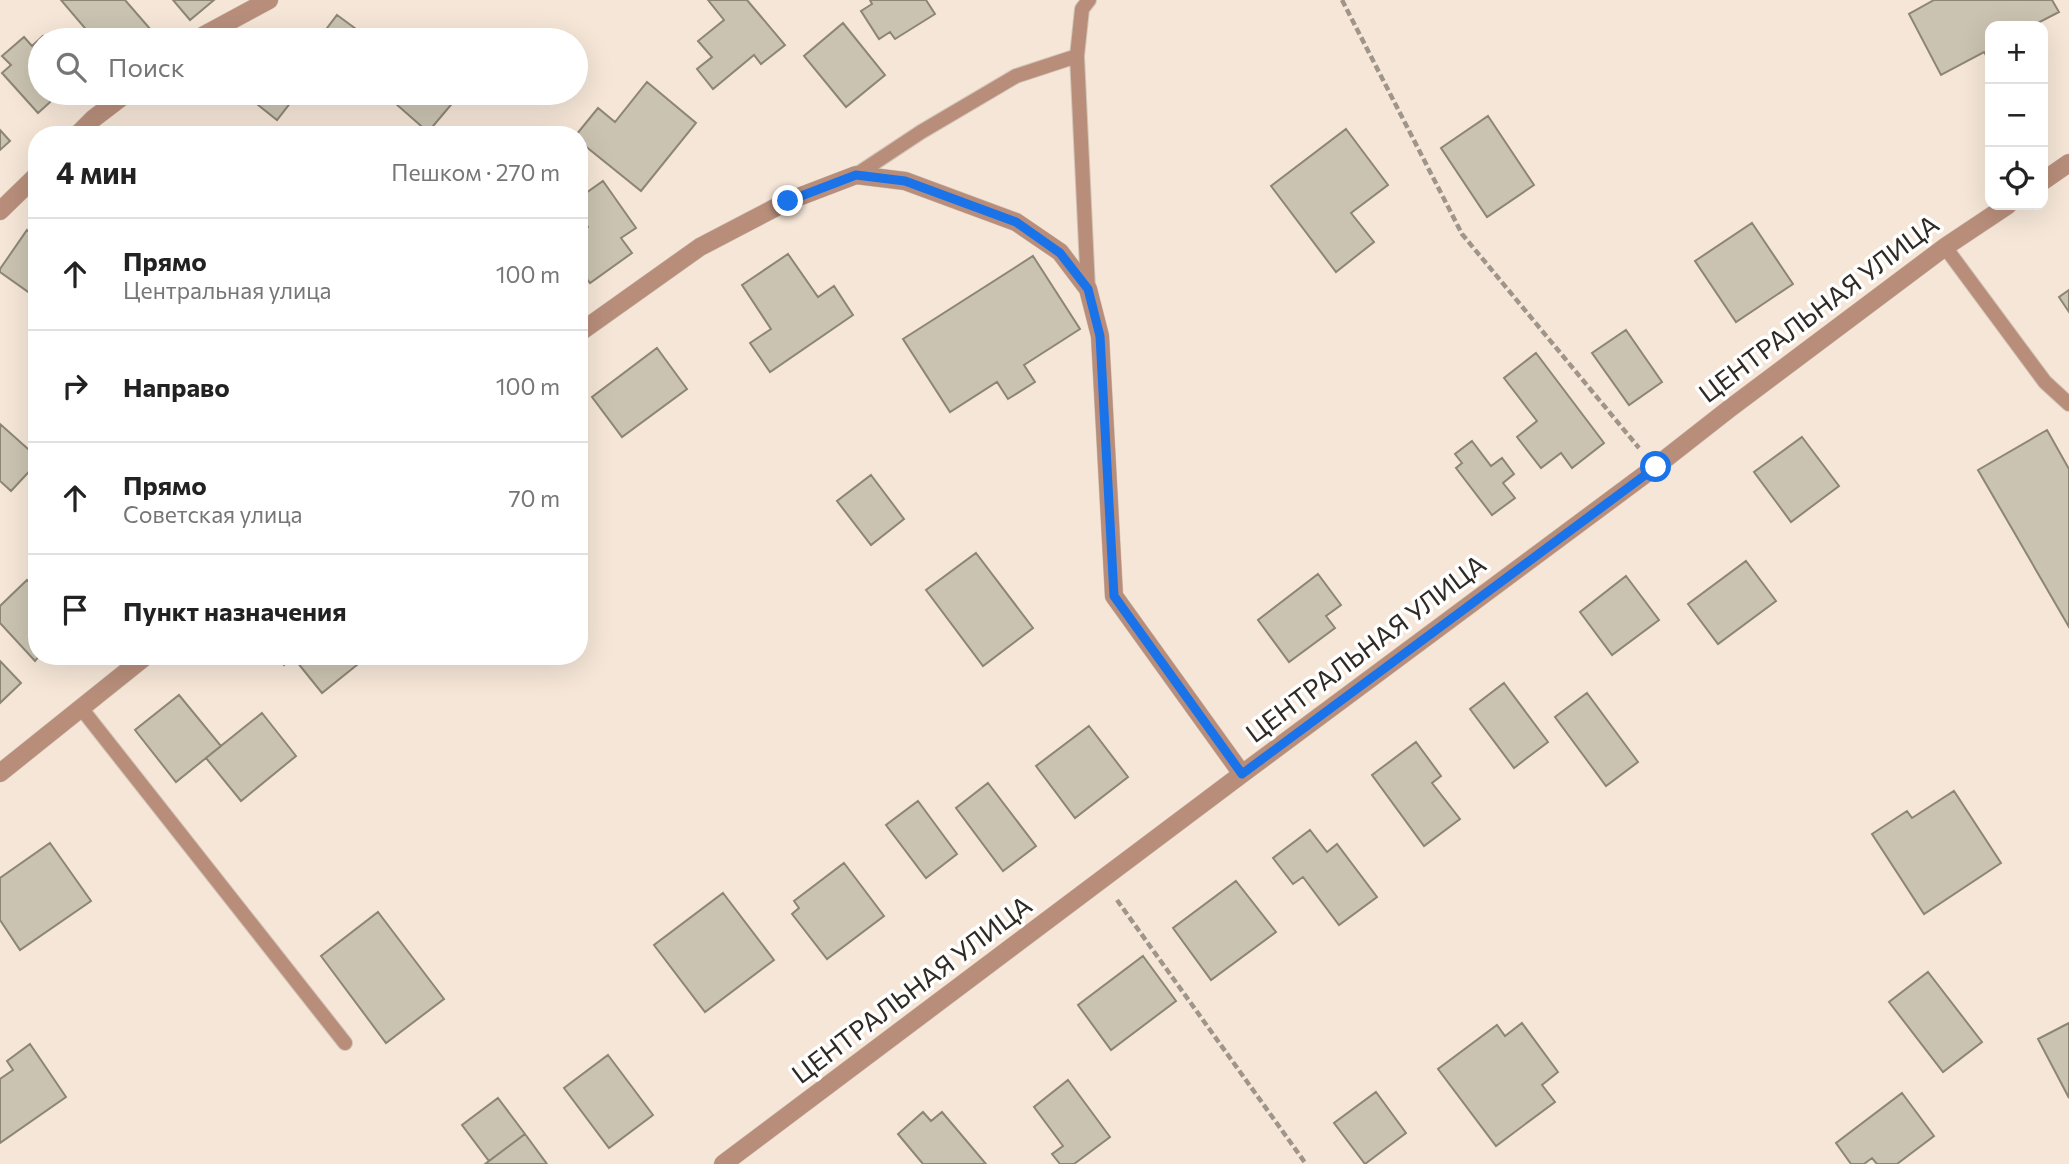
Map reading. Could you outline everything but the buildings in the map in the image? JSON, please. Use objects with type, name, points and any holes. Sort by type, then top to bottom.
[{"type":"street","points":[[217,28],[268,0]]},
{"type":"street","points":[[86,126],[111,105]]},
{"type":"street","points":[[2048,178],[2069,163]]},
{"type":"street","points":[[588,326],[700,247],[788,201],[856,175],[905,181],[1016,222],[1060,253],[1088,289],[1100,336],[1114,596],[1242,774]]},
{"type":"street","points":[[0,211],[28,184]]},
{"type":"street","name":"ЦЕНТРАЛЬНАЯ УЛИЦА","points":[[723,1164],[1656,467],[1728,409],[1945,247],[2000,210]]},
{"type":"street","points":[[0,773],[135,665]]},
{"type":"lane","points":[[1088,289],[1077,56],[1082,9],[1089,0]]},
{"type":"lane","points":[[856,175],[921,132],[1016,76],[1077,56]]},
{"type":"lane","points":[[1945,247],[2045,382],[2069,404]]},
{"type":"lane","points":[[80,708],[345,1044]]},
{"type":"path","points":[[1342,0],[1462,234],[1656,467]]},
{"type":"path","points":[[1101,881],[1123,907],[1306,1164]]},
{"type":"route","points":[[788,201],[856,175],[905,181],[1016,222],[1060,253],[1088,289],[1100,336],[1114,596],[1242,774],[1656,467]]}]
